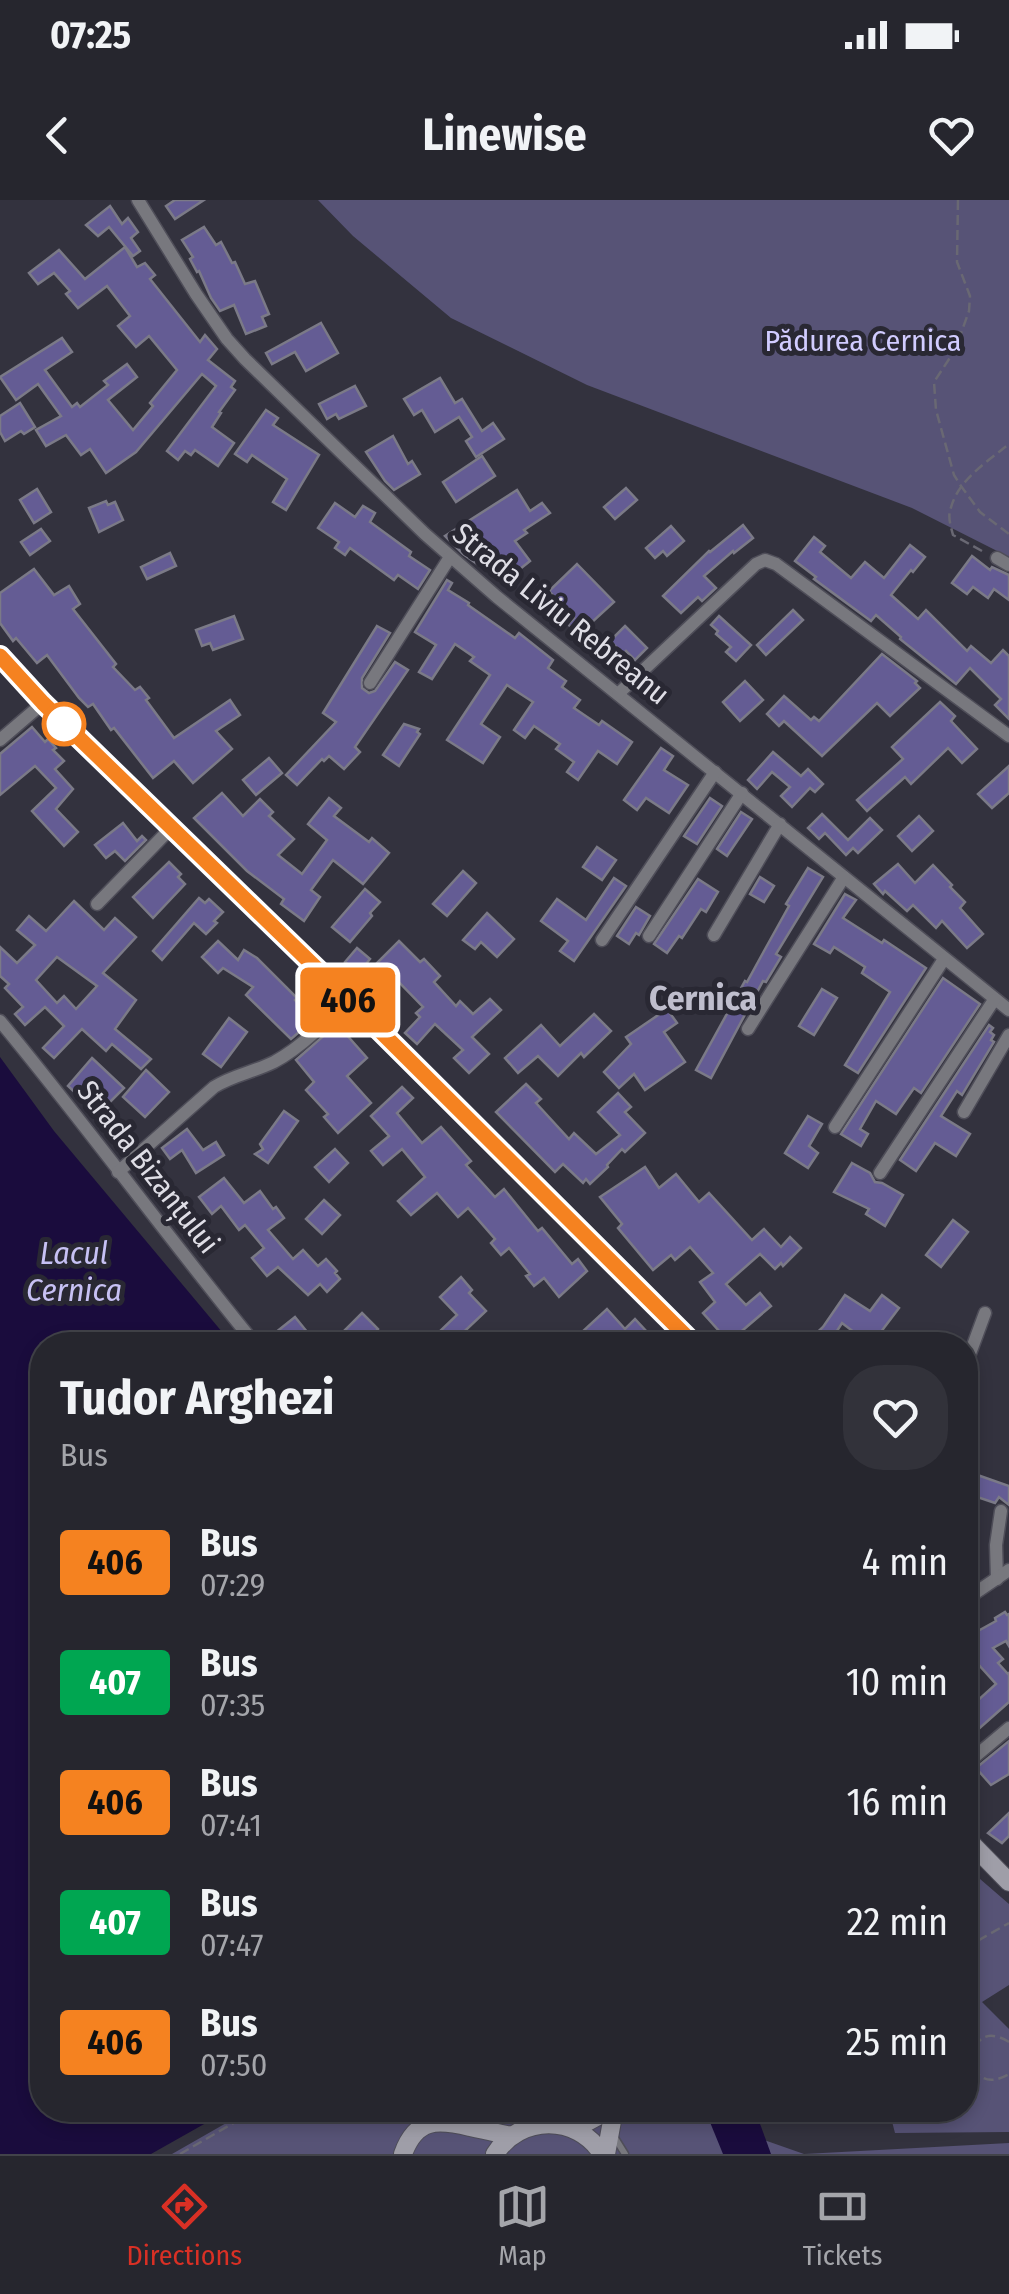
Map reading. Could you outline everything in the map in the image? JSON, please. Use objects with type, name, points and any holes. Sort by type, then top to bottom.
[{"type":"main road","points":[[0,656],[43,703],[348,999],[682,1332]]},
{"type":"main road","points":[[978,1851],[1009,1882]]},
{"type":"main road","points":[[403,2154],[415,2132],[427,2124],[454,2122],[512,2136]]},
{"type":"main road","points":[[574,2128],[586,2122]]},
{"type":"main road","points":[[604,2154],[610,2122]]},
{"type":"main road","points":[[466,2126],[492,2154],[526,2128],[558,2124],[587,2136],[604,2154]]},
{"type":"street","name":"Strada Liviu Rebreanu","points":[[138,200],[227,339],[450,557],[1009,1010]]},
{"type":"street","points":[[370,683],[450,557]]},
{"type":"street","points":[[618,694],[756,564],[766,560],[1009,736]]},
{"type":"street","points":[[0,740],[43,703]]},
{"type":"street","points":[[602,940],[715,772]]},
{"type":"street","points":[[648,936],[742,793]]},
{"type":"street","points":[[714,935],[780,824]]},
{"type":"street","points":[[97,904],[171,828]]},
{"type":"street","points":[[748,1029],[844,877]]},
{"type":"street","points":[[835,1127],[944,959]]},
{"type":"street","points":[[118,1172],[214,1087],[231,1076],[285,1055],[348,999]]},
{"type":"street","points":[[880,1172],[994,1000]]},
{"type":"street","name":"Strada Bizanțului","points":[[0,1021],[246,1332]]},
{"type":"street","points":[[964,1112],[1009,1035]]},
{"type":"street","points":[[978,1334],[986,1313]]},
{"type":"street","points":[[997,1579],[1001,1511]]},
{"type":"street","points":[[978,1591],[1009,1570]]},
{"type":"street","points":[[978,1754],[1009,1728]]},
{"type":"lane","points":[[610,2131],[625,2154]]},
{"type":"path","points":[[958,200],[957,262],[970,296],[969,312],[955,350],[934,382],[936,410],[954,475],[980,512],[1009,534]]},
{"type":"path","points":[[1003,562],[953,535],[948,514],[961,486],[1009,444]]},
{"type":"path","points":[[978,1941],[1009,1923]]},
{"type":"path","points":[[978,2042],[998,2036],[1009,2042]]},
{"type":"path","points":[[978,2073],[990,2080],[1009,2074]]},
{"type":"path","points":[[180,2154],[235,2122]]},
{"type":"green space","name":"Pădurea Cernica","points":[[318,200],[1009,200],[1009,557],[912,508],[587,385],[451,318],[353,236]]},
{"type":"green space","points":[[978,1877],[1009,1904],[1009,1985],[982,2002],[1009,2029],[1009,2132],[895,2133],[892,2122],[978,2122]]},
{"type":"green space","points":[[228,2122],[713,2122],[804,2154],[172,2154]]},
{"type":"green space","points":[[1009,2143],[1009,2154],[804,2154]]},
{"type":"water","name":"Lacul Cernica","points":[[0,1057],[54,1131],[222,1332],[30,1332],[30,2122],[208,2122],[151,2154],[0,2154]]},
{"type":"water","points":[[710,2122],[759,2122],[771,2154],[723,2154]]},
{"type":"building","points":[[175,200],[204,200],[175,219],[166,206]]},
{"type":"building","points":[[110,206],[122,224],[128,218],[138,232],[131,238],[140,251],[133,256],[109,227],[98,236],[86,225]]},
{"type":"building","points":[[204,227],[216,245],[221,242],[245,284],[255,281],[269,314],[262,317],[266,326],[246,334],[234,305],[220,311],[211,298],[182,240]]},
{"type":"building","points":[[125,247],[137,267],[145,263],[155,275],[150,279],[200,342],[205,335],[217,349],[208,360],[235,381],[231,387],[235,390],[212,427],[234,443],[218,466],[195,450],[191,455],[185,451],[178,460],[167,451],[216,386],[202,374],[136,452],[106,473],[90,449],[81,455],[66,435],[46,446],[36,430],[61,416],[38,384],[16,400],[0,377],[62,338],[72,352],[45,370],[72,407],[77,403],[80,407],[127,364],[137,377],[108,400],[133,430],[177,370],[149,336],[136,347],[118,326],[130,316],[107,286],[78,308],[66,294],[70,291],[54,273],[38,284],[29,273],[59,250],[85,279]]},
{"type":"building","points":[[321,323],[338,353],[306,371],[295,352],[272,364],[266,353]]},
{"type":"building","points":[[440,378],[455,403],[462,399],[482,431],[493,423],[504,439],[476,457],[466,441],[472,437],[459,417],[435,432],[422,410],[414,415],[404,399]]},
{"type":"building","points":[[355,386],[366,406],[339,419],[336,414],[327,419],[319,404]]},
{"type":"building","points":[[20,403],[35,427],[5,441],[0,432],[0,416]]},
{"type":"building","points":[[266,410],[278,418],[273,425],[319,455],[286,510],[273,502],[287,479],[252,455],[247,462],[235,454]]},
{"type":"building","points":[[393,436],[408,464],[412,461],[420,474],[394,490],[366,452]]},
{"type":"building","points":[[482,456],[495,476],[456,502],[443,482]]},
{"type":"building","points":[[626,488],[637,500],[615,519],[604,507]]},
{"type":"building","points":[[37,489],[51,512],[34,523],[20,500]]},
{"type":"building","points":[[517,490],[530,511],[542,503],[550,513],[515,541],[530,561],[505,581],[489,560],[480,566],[445,536]]},
{"type":"building","points":[[106,501],[108,505],[115,502],[123,520],[99,532],[89,508]]},
{"type":"building","points":[[335,503],[355,517],[363,506],[375,513],[370,522],[430,570],[418,589],[398,575],[394,580],[350,548],[345,555],[335,548],[339,542],[318,528]]},
{"type":"building","points":[[743,525],[753,538],[704,576],[716,588],[702,601],[698,597],[681,613],[663,596],[709,551]]},
{"type":"building","points":[[671,526],[684,541],[667,556],[663,551],[655,558],[646,548]]},
{"type":"building","points":[[41,529],[50,541],[30,555],[21,542]]},
{"type":"building","points":[[814,537],[825,546],[820,552],[851,578],[865,562],[884,578],[910,545],[925,557],[891,595],[918,619],[926,610],[967,651],[971,646],[991,663],[1003,650],[1009,656],[1009,719],[995,705],[1001,699],[970,668],[956,684],[876,615],[871,621],[814,579],[795,561]]},
{"type":"building","points":[[170,553],[176,566],[147,579],[141,567]]},
{"type":"building","points":[[972,556],[990,570],[992,567],[1009,575],[1009,600],[994,589],[988,598],[973,587],[967,594],[952,583]]},
{"type":"building","points":[[577,564],[614,602],[578,635],[568,624],[574,618],[549,591]]},
{"type":"building","points":[[34,569],[54,595],[69,586],[80,604],[73,609],[116,664],[113,667],[135,690],[140,687],[174,738],[230,700],[240,715],[216,731],[232,749],[193,783],[174,761],[153,778],[93,704],[88,707],[79,698],[47,655],[37,663],[0,623],[0,593]]},
{"type":"building","points":[[447,580],[452,583],[448,590],[515,638],[519,633],[553,660],[548,668],[566,681],[562,687],[580,700],[574,708],[632,742],[617,764],[598,751],[578,780],[567,772],[574,762],[556,749],[560,744],[534,726],[525,738],[514,730],[533,702],[507,685],[481,724],[500,737],[483,763],[447,740],[490,675],[455,644],[432,679],[419,672],[436,645],[415,632]]},
{"type":"building","points":[[793,610],[803,620],[766,655],[757,645]]},
{"type":"building","points":[[234,616],[243,639],[213,650],[210,643],[202,646],[196,630]]},
{"type":"building","points":[[719,616],[751,645],[736,661],[726,652],[731,647],[711,625]]},
{"type":"building","points":[[377,626],[390,633],[362,678],[362,688],[369,693],[375,691],[395,662],[408,670],[355,747],[360,752],[344,769],[329,756],[297,785],[286,775],[336,722],[323,713]]},
{"type":"building","points":[[625,626],[647,648],[635,660],[610,641]]},
{"type":"building","points":[[882,654],[917,681],[920,688],[890,716],[877,703],[822,756],[784,721],[779,726],[767,714],[784,696],[811,720],[814,717],[819,721]]},
{"type":"building","points":[[745,681],[763,700],[740,721],[723,702]]},
{"type":"building","points":[[940,702],[955,716],[951,721],[977,749],[962,763],[948,748],[911,784],[905,777],[867,811],[857,800],[903,759],[892,747]]},
{"type":"building","points":[[404,724],[419,729],[420,734],[399,766],[383,755]]},
{"type":"building","points":[[32,727],[56,748],[53,750],[64,761],[55,769],[73,789],[56,809],[78,832],[64,846],[32,811],[56,788],[35,766],[0,795],[0,754]]},
{"type":"building","points":[[661,748],[673,756],[664,770],[688,785],[669,813],[646,798],[637,810],[624,800]]},
{"type":"building","points":[[773,752],[801,776],[808,769],[823,784],[815,792],[810,788],[792,807],[781,796],[790,787],[772,772],[757,789],[748,780]]},
{"type":"building","points":[[269,758],[282,773],[256,795],[243,780]]},
{"type":"building","points":[[1009,766],[1009,793],[992,808],[978,794]]},
{"type":"building","points":[[222,793],[243,816],[260,799],[273,812],[269,816],[294,839],[278,855],[302,874],[327,840],[308,824],[329,798],[341,808],[334,816],[389,853],[363,884],[333,860],[311,890],[320,897],[304,921],[281,904],[284,899],[247,871],[194,818]]},
{"type":"building","points":[[710,798],[722,806],[697,844],[684,836]]},
{"type":"building","points":[[741,812],[752,819],[727,856],[717,849]]},
{"type":"building","points":[[822,814],[848,840],[870,818],[882,830],[858,853],[853,848],[846,855],[825,833],[819,839],[808,828]]},
{"type":"building","points":[[919,816],[933,831],[912,851],[898,836]]},
{"type":"building","points":[[123,823],[137,841],[142,836],[146,840],[125,861],[115,851],[106,858],[95,845]]},
{"type":"building","points":[[597,847],[616,860],[602,880],[583,867]]},
{"type":"building","points":[[169,862],[185,884],[153,918],[133,897]]},
{"type":"building","points":[[898,864],[915,883],[933,865],[965,902],[960,908],[983,934],[967,948],[942,921],[936,928],[913,905],[907,911],[885,891],[883,894],[874,884]]},
{"type":"building","points":[[808,868],[823,877],[776,954],[781,957],[763,981],[711,1078],[696,1070]]},
{"type":"building","points":[[463,871],[476,883],[447,916],[433,904]]},
{"type":"building","points":[[760,877],[774,886],[764,902],[750,894]]},
{"type":"building","points":[[614,878],[626,886],[574,961],[560,951],[568,941],[541,921],[557,899],[586,920]]},
{"type":"building","points":[[698,879],[718,892],[706,912],[701,909],[667,953],[654,944]]},
{"type":"building","points":[[365,889],[380,902],[350,942],[332,927]]},
{"type":"building","points":[[845,894],[856,900],[843,918],[926,968],[858,1073],[845,1065],[890,992],[862,973],[865,967],[834,947],[830,953],[814,944]]},
{"type":"building","points":[[199,898],[205,903],[209,899],[223,912],[214,921],[217,923],[206,934],[194,923],[162,960],[153,951]]},
{"type":"building","points":[[74,901],[104,930],[115,918],[136,937],[103,973],[136,1000],[115,1029],[151,1059],[141,1069],[112,1044],[106,1051],[82,1029],[54,1058],[43,1048],[64,1026],[45,1007],[25,1025],[15,1014],[23,1007],[5,988],[9,984],[0,976],[0,947],[17,963],[35,945],[17,930],[29,916],[46,931]],"holes":[[[57,957],[97,986],[76,1009],[64,996],[57,1003],[36,980]]]},
{"type":"building","points":[[636,907],[650,916],[629,944],[617,936]]},
{"type":"building","points":[[487,913],[514,939],[497,957],[481,942],[475,949],[463,940]]},
{"type":"building","points":[[218,941],[238,960],[244,950],[257,958],[313,1020],[291,1039],[246,995],[253,987],[223,968],[218,973],[202,957]]},
{"type":"building","points":[[399,941],[440,976],[434,982],[456,1006],[460,1001],[473,1014],[490,999],[501,1010],[472,1037],[489,1054],[469,1073],[454,1058],[463,1050],[435,1024],[417,1044],[405,1033],[420,1017],[416,1013],[423,1007],[390,973],[380,978],[371,969]]},
{"type":"building","points":[[357,948],[370,959],[359,973],[345,962]]},
{"type":"building","points":[[943,978],[980,1004],[921,1093],[914,1088],[896,1114],[876,1101],[860,1129],[868,1134],[861,1146],[841,1134]]},
{"type":"building","points":[[822,989],[837,998],[814,1035],[799,1026]]},
{"type":"building","points":[[667,1009],[677,1023],[664,1032],[685,1062],[645,1090],[634,1074],[619,1088],[604,1072],[631,1044],[626,1037]]},
{"type":"building","points":[[594,1014],[611,1031],[558,1076],[538,1056],[518,1073],[505,1058],[541,1025],[560,1046]]},
{"type":"building","points":[[229,1018],[247,1032],[221,1067],[203,1054]]},
{"type":"building","points":[[337,1024],[367,1058],[347,1076],[371,1103],[338,1133],[324,1117],[328,1114],[306,1090],[314,1082],[296,1060]]},
{"type":"building","points":[[989,1025],[994,1042],[962,1095],[957,1091],[941,1116],[970,1134],[956,1156],[935,1143],[916,1171],[900,1160]]},
{"type":"building","points":[[92,1058],[124,1088],[98,1114],[68,1086]]},
{"type":"building","points":[[146,1070],[169,1092],[145,1117],[123,1097]]},
{"type":"building","points":[[526,1084],[541,1099],[536,1103],[569,1139],[574,1133],[596,1154],[620,1135],[598,1112],[618,1093],[631,1107],[625,1112],[645,1133],[625,1152],[622,1149],[590,1184],[586,1179],[583,1183],[563,1164],[555,1172],[496,1112]]},
{"type":"building","points":[[402,1087],[413,1098],[397,1113],[422,1143],[441,1127],[471,1161],[466,1165],[495,1197],[504,1189],[538,1231],[542,1228],[572,1264],[578,1259],[587,1271],[559,1297],[544,1278],[534,1286],[526,1276],[530,1274],[509,1248],[501,1255],[491,1243],[495,1239],[468,1208],[458,1217],[437,1193],[411,1215],[398,1201],[425,1177],[402,1149],[383,1165],[371,1151],[389,1136],[371,1116]]},
{"type":"building","points":[[284,1111],[298,1121],[268,1163],[255,1154],[263,1149],[260,1144]]},
{"type":"building","points":[[808,1116],[822,1124],[809,1146],[818,1153],[808,1168],[785,1153]]},
{"type":"building","points":[[187,1129],[203,1150],[216,1142],[224,1155],[196,1173],[182,1150],[170,1159],[162,1148]]},
{"type":"building","points":[[335,1149],[348,1163],[329,1182],[315,1167]]},
{"type":"building","points":[[852,1163],[870,1173],[875,1182],[903,1195],[885,1226],[866,1214],[869,1209],[834,1192]]},
{"type":"building","points":[[645,1167],[659,1188],[676,1174],[699,1202],[709,1193],[752,1240],[764,1229],[781,1247],[790,1237],[801,1248],[775,1269],[760,1254],[726,1284],[746,1305],[760,1293],[771,1306],[741,1332],[720,1332],[703,1313],[715,1302],[700,1282],[713,1273],[690,1247],[675,1260],[671,1255],[653,1270],[618,1228],[622,1224],[600,1197]]},
{"type":"building","points":[[224,1178],[244,1203],[260,1191],[273,1209],[276,1207],[284,1218],[268,1230],[293,1259],[303,1250],[318,1266],[326,1259],[340,1279],[327,1292],[320,1284],[308,1295],[278,1267],[267,1276],[252,1258],[264,1248],[245,1225],[239,1230],[221,1206],[212,1214],[199,1197]]},
{"type":"building","points":[[324,1200],[340,1215],[322,1234],[306,1219]]},
{"type":"building","points":[[953,1220],[968,1232],[941,1267],[926,1255]]},
{"type":"building","points":[[461,1277],[472,1290],[469,1293],[486,1311],[464,1332],[439,1332],[457,1315],[440,1297]]},
{"type":"building","points":[[845,1295],[870,1311],[882,1295],[899,1308],[881,1332],[854,1332],[842,1323],[836,1332],[818,1332]]},
{"type":"building","points":[[607,1309],[625,1329],[635,1319],[647,1332],[582,1332]]},
{"type":"building","points":[[362,1313],[378,1329],[375,1332],[343,1332]]},
{"type":"building","points":[[295,1317],[307,1332],[276,1332]]},
{"type":"building","points":[[978,1475],[1009,1486],[1009,1505],[999,1497],[995,1503],[978,1497]]},
{"type":"building","points":[[1005,1612],[1009,1614],[1009,1646],[1006,1641],[993,1648],[1003,1659],[998,1663],[1009,1673],[1009,1702],[978,1729],[978,1700],[996,1684],[978,1664],[978,1631]]},
{"type":"building","points":[[1009,1741],[1009,1774],[991,1785],[978,1766]]},
{"type":"building","points":[[1009,1813],[1009,1836],[1002,1843],[988,1833]]},
{"type":"bus line","name":"406","points":[[0,656],[43,703],[348,999],[682,1332]]},
{"type":"district","name":"Cernica","points":[[703,998]]}]
